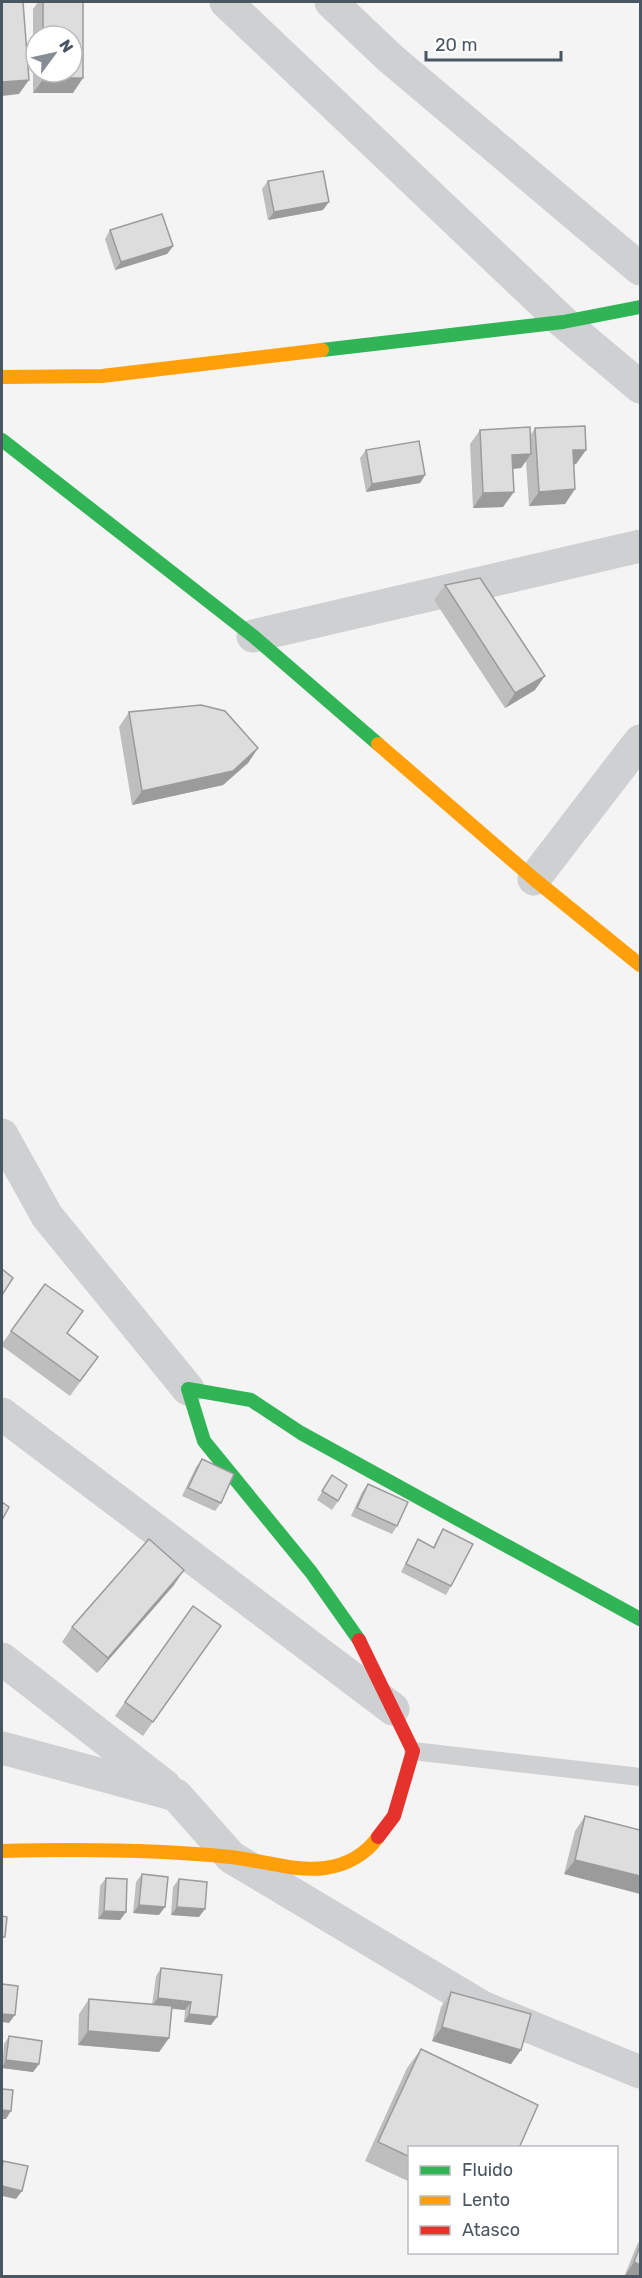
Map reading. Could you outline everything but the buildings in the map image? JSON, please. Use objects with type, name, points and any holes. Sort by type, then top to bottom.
[{"type":"street","points":[[226,2],[563,322],[640,387]]},
{"type":"street","points":[[331,2],[390,58],[640,269]]},
{"type":"street","points":[[358,2],[390,58]]},
{"type":"street","points":[[2,377],[102,375],[563,322],[640,308]]},
{"type":"street","points":[[2,440],[253,636],[534,879],[640,965]]},
{"type":"street","points":[[253,636],[640,546]]},
{"type":"street","points":[[534,879],[640,741]]},
{"type":"street","points":[[2,1135],[47,1216],[188,1389],[204,1441],[311,1572],[357,1635],[413,1751],[394,1816],[366,1854],[326,1868],[285,1866],[231,1857],[100,1849],[2,1851]]},
{"type":"street","points":[[188,1389],[251,1400],[301,1433],[640,1618]]},
{"type":"street","points":[[2,1414],[393,1709]]},
{"type":"street","points":[[2,1659],[176,1795],[231,1857],[482,2007],[640,2072]]},
{"type":"street","points":[[2,1748],[176,1795]]},
{"type":"lane","points":[[413,1751],[640,1777]]},
{"type":"traffic: fast","points":[[322,350],[563,322],[640,307]]},
{"type":"traffic: fast","points":[[2,440],[253,636],[378,744]]},
{"type":"traffic: fast","points":[[359,1640],[311,1572],[204,1441],[188,1389],[251,1400],[301,1433],[640,1619]]},
{"type":"traffic: slow","points":[[2,377],[102,376],[322,350]]},
{"type":"traffic: slow","points":[[378,744],[534,879],[640,965]]},
{"type":"traffic: slow","points":[[2,1851],[173,1852],[242,1858],[313,1869],[333,1867],[348,1861],[368,1849],[378,1837]]},
{"type":"traffic: jam","points":[[359,1640],[413,1751],[394,1816],[378,1837]]}]
